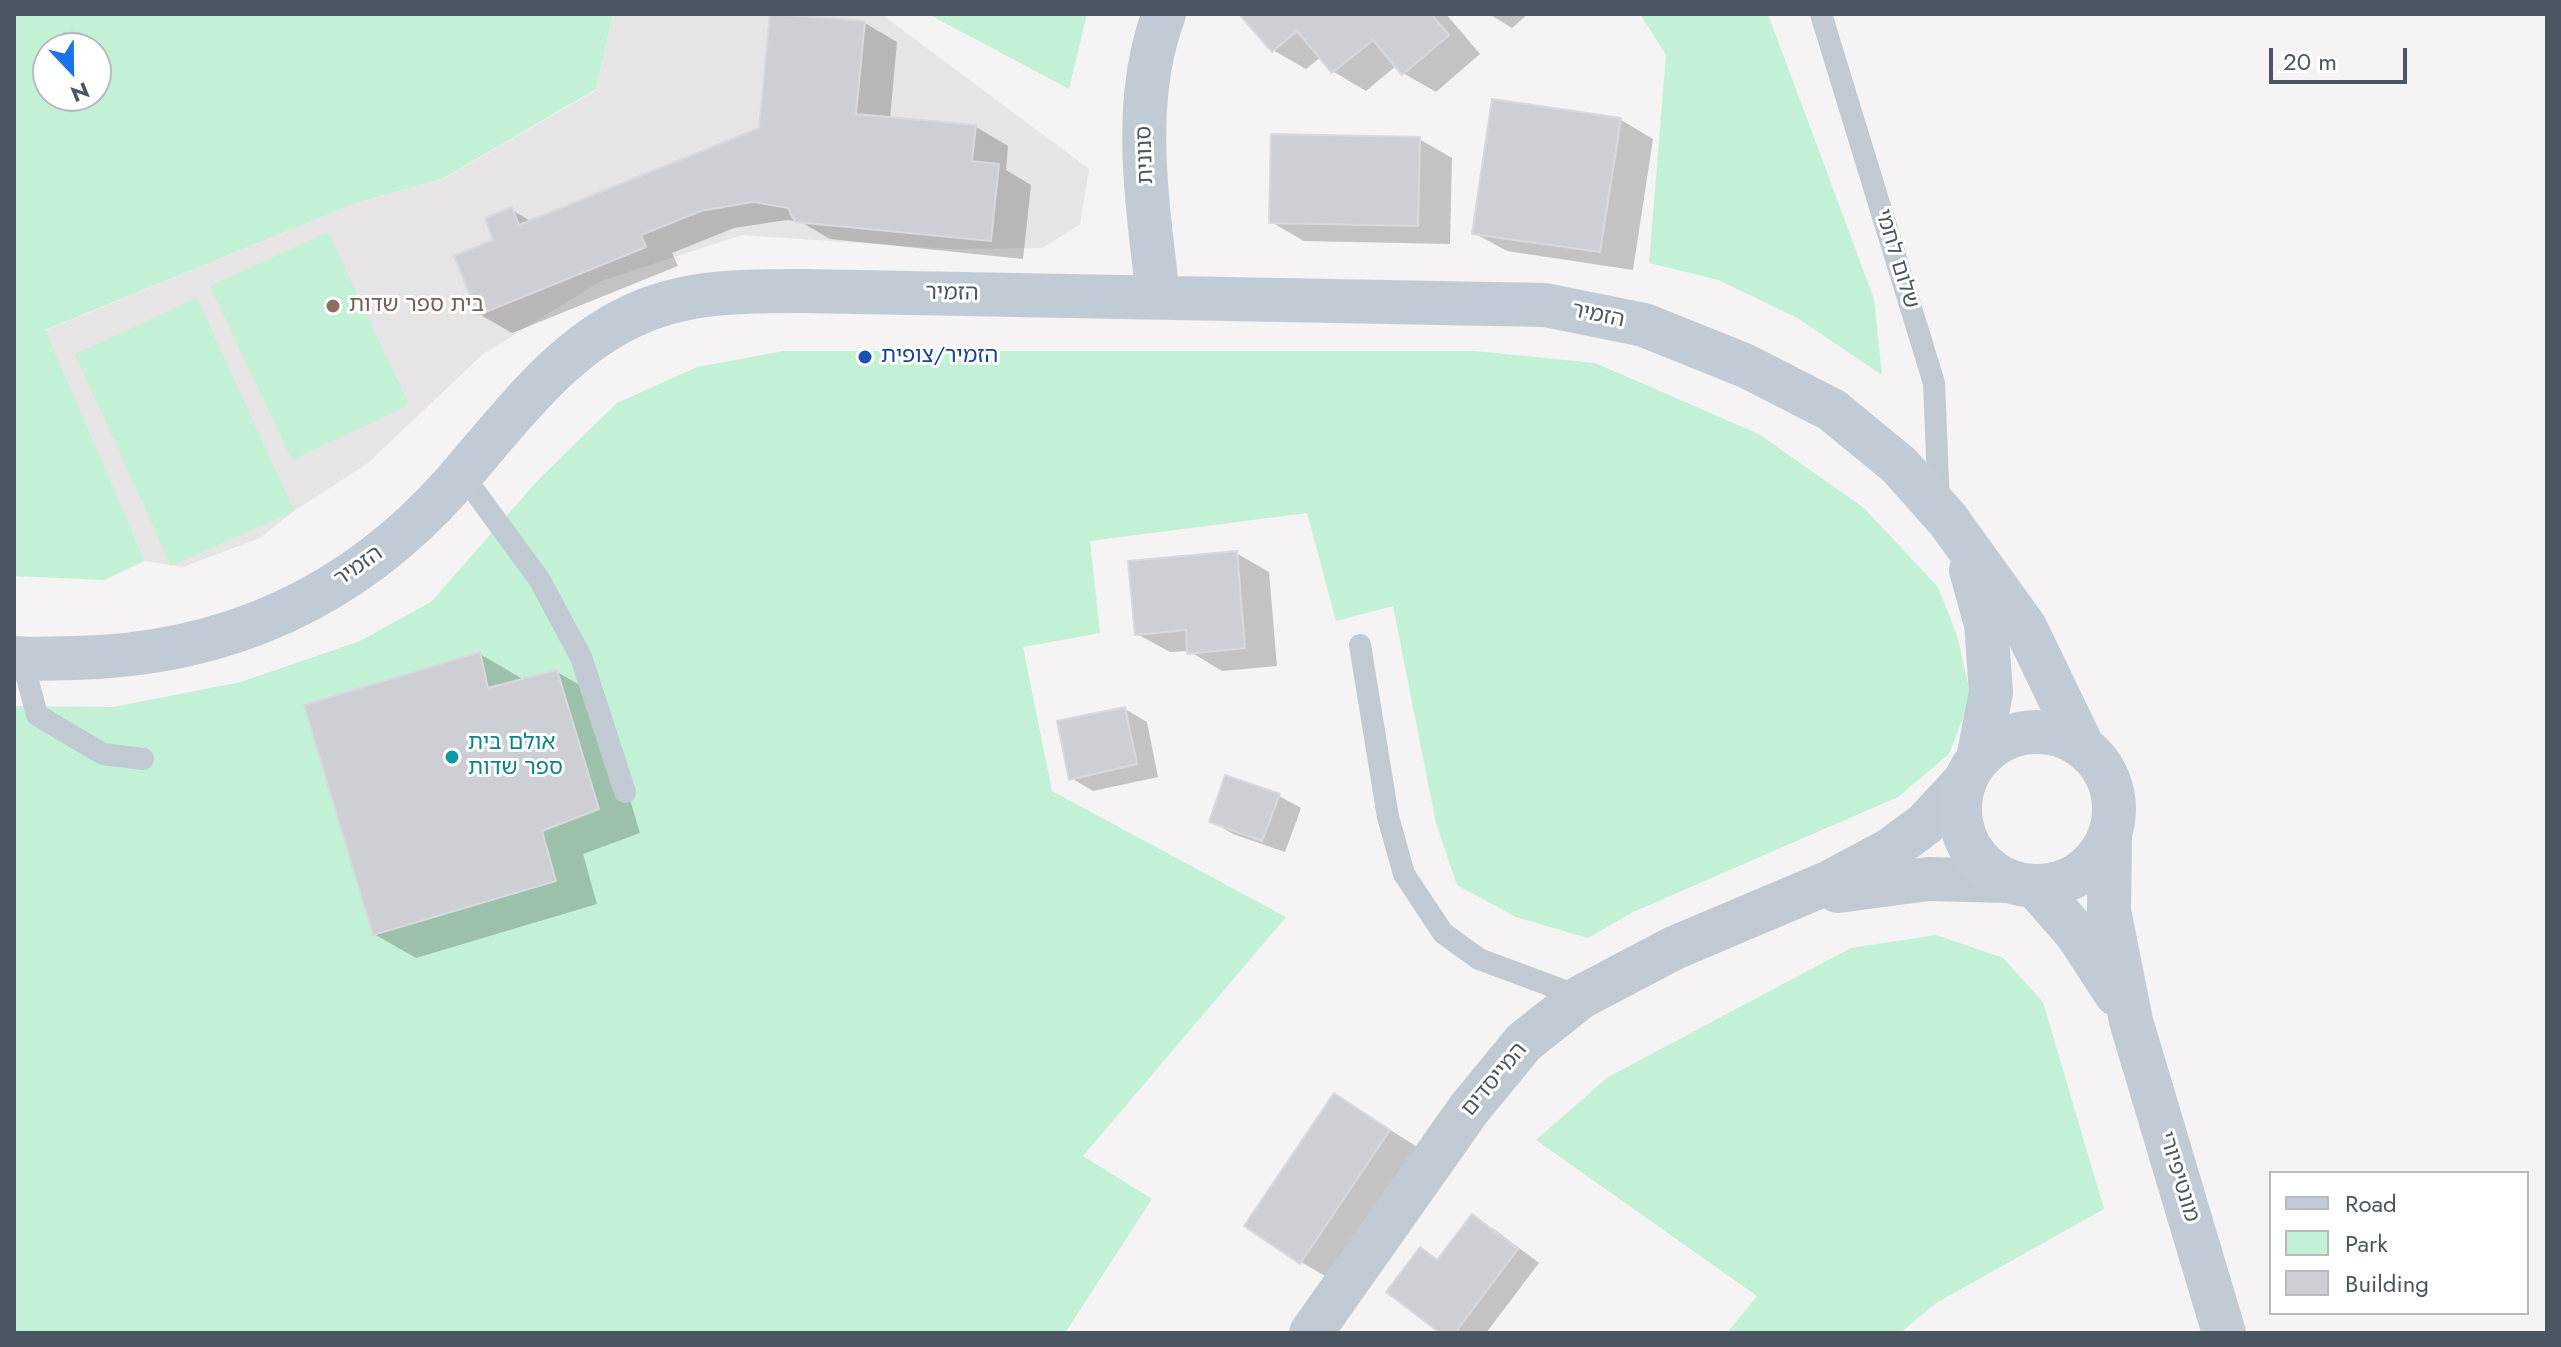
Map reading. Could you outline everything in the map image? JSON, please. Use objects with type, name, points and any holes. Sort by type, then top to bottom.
[{"type":"street","name":"סנונית","points":[[1158,297],[1146,179],[1144,101],[1156,37],[1164,14]]},
{"type":"street","name":"הזמיר","points":[[18,658],[100,657],[161,652],[223,637],[282,614],[337,584],[392,544],[462,474],[539,387],[588,341],[633,315],[680,300],[729,291],[1545,305],[1644,325],[1746,366],[1832,410],[1899,465],[1943,515],[2025,627],[2082,745]]},
{"type":"street","name":"הזמיר","points":[[1943,515],[1974,576],[1986,624],[1991,692],[1971,771]]},
{"type":"street","points":[[2038,732],[2061,735],[2082,745],[2100,763],[2111,786],[2115,811],[2110,836],[2099,857],[2081,873],[2060,883],[2023,884],[1989,870],[1972,852],[1962,830],[1959,806],[1971,771],[1995,744],[2016,734],[2038,732]]},
{"type":"street","name":"המייסדים","points":[[1311,1333],[1469,1109],[1524,1042],[1581,997],[1674,948],[1830,882],[1890,850],[1925,824],[1971,771]]},
{"type":"street","name":"מונטיפיורי","points":[[2110,836],[2109,911],[2131,1021],[2224,1333]]},
{"type":"street","name":"המייסדים","points":[[1754,912],[1849,888],[1928,879],[2023,884]]},
{"type":"street","name":"מונטיפיורי","points":[[2023,884],[2077,934],[2131,1021]]},
{"type":"lane","name":"שלום לחמי","points":[[1821,14],[1934,383],[1943,515]]},
{"type":"lane","points":[[462,474],[539,579],[581,657],[625,792]]},
{"type":"lane","points":[[1360,645],[1388,817],[1404,874],[1443,933],[1479,959],[1581,997]]},
{"type":"lane","points":[[18,658],[37,715],[103,754],[143,759]]},
{"type":"shaded area","name":"בית ספר שדות","points":[[613,14],[881,14],[1089,169],[1080,224],[1042,248],[948,249],[742,235],[601,281],[483,354],[368,463],[294,511],[260,538],[183,567],[145,561],[44,331],[356,203],[445,178],[596,90]]},
{"type":"green space","points":[[14,14],[613,14],[596,89],[444,178],[356,203],[45,330],[145,561],[104,580],[14,576]]},
{"type":"green space","points":[[928,14],[1087,14],[1069,89]]},
{"type":"green space","points":[[1640,14],[1768,14],[1874,299],[1882,375],[1799,319],[1719,280],[1649,263],[1666,55]]},
{"type":"green space","points":[[328,232],[409,405],[292,460],[210,286]]},
{"type":"green space","points":[[197,298],[294,511],[171,566],[75,354]]},
{"type":"green space","points":[[784,351],[1475,351],[1595,363],[1759,434],[1864,508],[1938,587],[1957,635],[1971,697],[1949,754],[1898,797],[1633,912],[1588,938],[1516,917],[1457,885],[1436,823],[1393,606],[1336,621],[1307,513],[1090,541],[1100,633],[1023,647],[1052,791],[1286,917],[1083,1156],[1152,1199],[1065,1333],[14,1333],[14,706],[113,707],[241,682],[360,641],[431,602],[539,479],[617,403],[697,367]]},
{"type":"green space","points":[[1936,935],[2003,958],[2043,1002],[2104,1209],[1936,1303],[1900,1333],[1727,1333],[1757,1296],[1536,1140],[1608,1077],[1851,948]]},
{"type":"building","points":[[770,14],[865,21],[856,114],[976,125],[972,161],[999,164],[991,241],[795,222],[788,208],[753,202],[701,211],[641,235],[646,247],[478,315],[454,256],[493,240],[485,218],[512,207],[519,225],[759,128]]},
{"type":"building","points":[[1239,14],[1431,14],[1449,35],[1402,75],[1373,40],[1332,73],[1297,31],[1272,52]]},
{"type":"building","points":[[1492,99],[1621,118],[1600,252],[1472,234]]},
{"type":"building","points":[[1271,134],[1420,137],[1418,226],[1269,223]]},
{"type":"building","points":[[1237,551],[1245,648],[1187,654],[1186,630],[1135,635],[1128,561]]},
{"type":"building","name":"אולם בית ספר שדות","points":[[480,652],[488,688],[557,670],[599,809],[542,831],[556,881],[373,935],[304,705]]},
{"type":"building","points":[[1125,707],[1137,764],[1069,780],[1057,721]]},
{"type":"building","points":[[1225,775],[1280,794],[1262,841],[1209,822]]},
{"type":"building","points":[[1334,1093],[1390,1130],[1300,1264],[1244,1226]]},
{"type":"building","points":[[1472,1214],[1518,1249],[1455,1333],[1440,1333],[1386,1292],[1420,1247],[1437,1260]]},
{"type":"place","name":"בית ספר שדות","points":[[333,306]]},
{"type":"place","name":"הזמיר/צופית","points":[[865,357]]},
{"type":"place","name":"אולם בית ספר שדות","points":[[452,757]]}]
